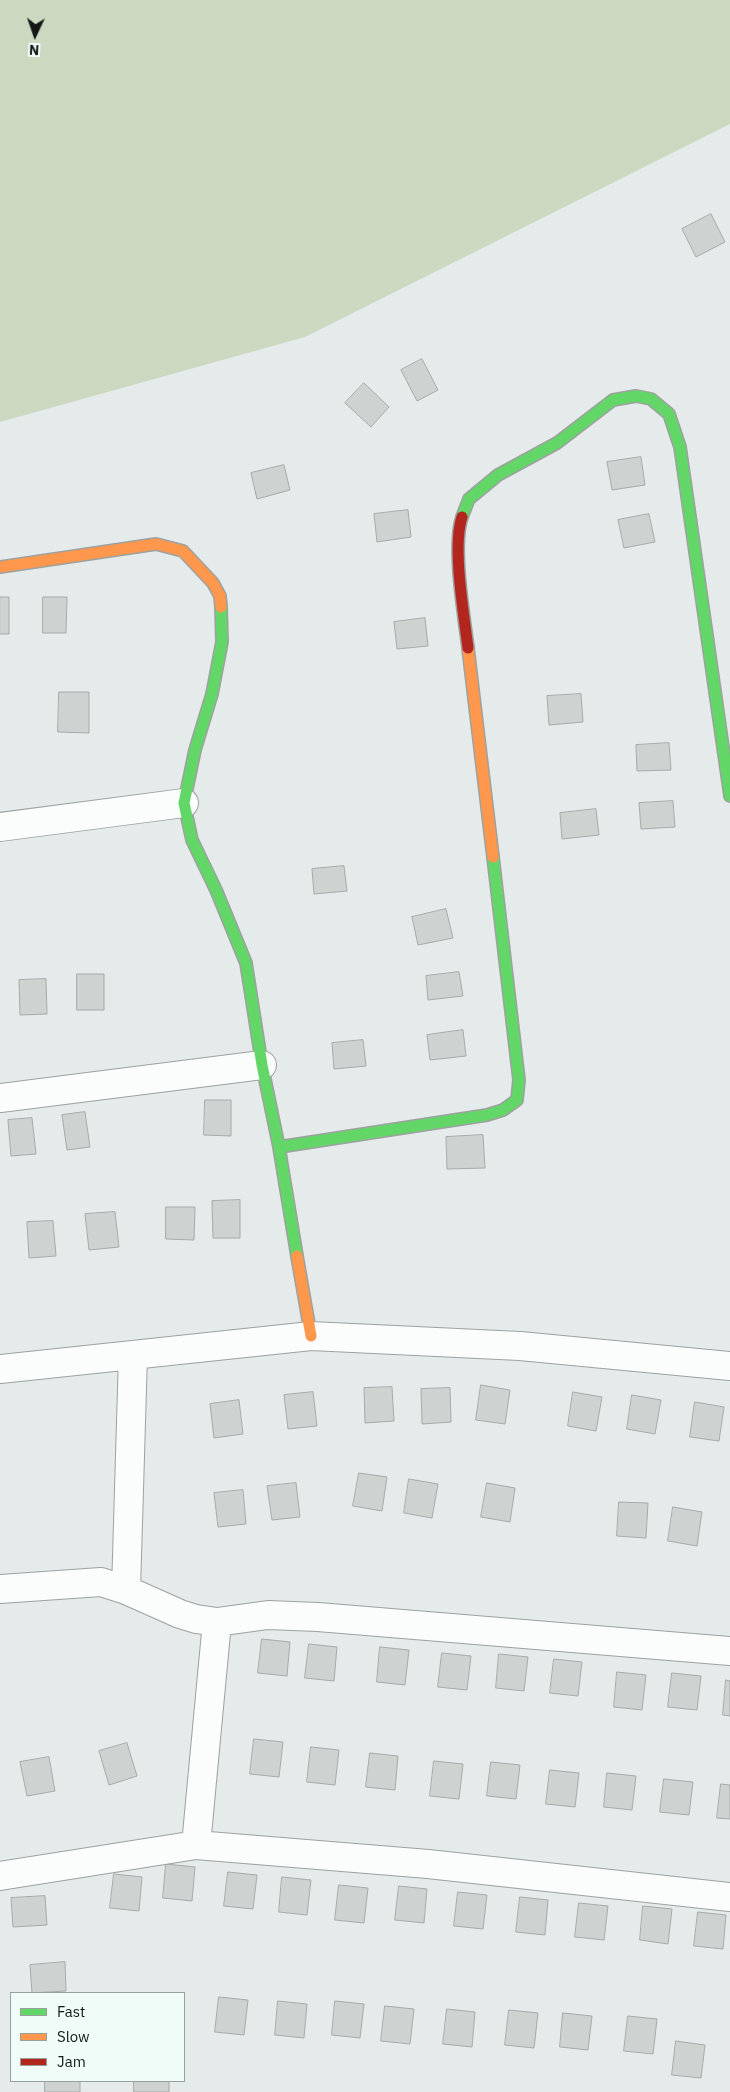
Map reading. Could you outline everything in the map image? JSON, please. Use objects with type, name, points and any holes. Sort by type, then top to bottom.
[{"type":"street","points":[[279,1147],[488,1115],[503,1110],[517,1100],[519,1080],[460,578],[459,527],[469,499],[498,475],[557,443],[613,400],[636,396],[652,399],[669,414],[680,447],[730,796]]},
{"type":"street","points":[[0,568],[156,544],[183,551],[213,583],[220,596],[222,642],[212,694],[194,750],[184,803],[192,840],[216,890],[246,962],[262,1065],[279,1147],[311,1336]]},
{"type":"street","points":[[0,827],[184,803]]},
{"type":"street","points":[[0,1098],[262,1065]]},
{"type":"street","points":[[0,1369],[311,1336],[520,1346],[730,1366]]},
{"type":"street","points":[[126,1590],[133,1355]]},
{"type":"street","points":[[0,1589],[101,1582],[126,1590],[180,1614],[196,1619],[217,1622],[268,1615],[318,1617],[730,1651]]},
{"type":"street","points":[[196,1845],[217,1622]]},
{"type":"street","points":[[0,1876],[196,1845],[428,1864],[730,1897]]},
{"type":"green space","points":[[0,0],[730,0],[730,124],[305,337],[0,422]]},
{"type":"building","points":[[711,214],[725,242],[696,257],[682,229]]},
{"type":"building","points":[[422,359],[438,390],[417,401],[401,370]]},
{"type":"building","points":[[364,383],[389,407],[371,427],[345,403]]},
{"type":"building","points":[[641,457],[645,485],[612,490],[607,462]]},
{"type":"building","points":[[284,465],[290,490],[257,499],[251,473]]},
{"type":"building","points":[[408,510],[411,537],[377,542],[374,514]]},
{"type":"building","points":[[649,514],[655,542],[624,548],[618,520]]},
{"type":"building","points":[[0,597],[9,597],[9,634],[0,634]]},
{"type":"building","points":[[43,597],[67,597],[66,633],[43,633]]},
{"type":"building","points":[[425,618],[428,646],[397,649],[394,622]]},
{"type":"building","points":[[59,692],[89,692],[89,733],[58,732]]},
{"type":"building","points":[[581,694],[583,722],[549,725],[547,696]]},
{"type":"building","points":[[669,743],[671,770],[637,771],[636,745]]},
{"type":"building","points":[[673,801],[675,827],[641,829],[639,803]]},
{"type":"building","points":[[596,809],[599,835],[562,839],[560,813]]},
{"type":"building","points":[[344,866],[347,891],[314,894],[312,869]]},
{"type":"building","points":[[446,909],[453,938],[418,945],[412,917]]},
{"type":"building","points":[[459,972],[463,996],[428,1000],[426,976]]},
{"type":"building","points":[[77,974],[104,974],[104,1010],[77,1010]]},
{"type":"building","points":[[46,979],[47,1014],[20,1015],[19,980]]},
{"type":"building","points":[[463,1030],[466,1056],[430,1060],[427,1035]]},
{"type":"building","points":[[363,1040],[366,1066],[334,1069],[332,1043]]},
{"type":"building","points":[[205,1100],[231,1100],[231,1136],[204,1135]]},
{"type":"building","points":[[85,1112],[90,1147],[67,1150],[62,1115]]},
{"type":"building","points":[[32,1118],[36,1154],[11,1156],[8,1120]]},
{"type":"building","points":[[483,1135],[485,1168],[447,1169],[446,1137]]},
{"type":"building","points":[[240,1200],[240,1238],[213,1238],[212,1201]]},
{"type":"building","points":[[166,1207],[195,1207],[194,1240],[166,1239]]},
{"type":"building","points":[[115,1212],[119,1247],[89,1250],[85,1214]]},
{"type":"building","points":[[53,1221],[56,1256],[29,1258],[27,1222]]},
{"type":"building","points":[[481,1385],[510,1390],[505,1424],[476,1420]]},
{"type":"building","points":[[392,1387],[394,1421],[365,1423],[364,1388]]},
{"type":"building","points":[[450,1388],[451,1422],[422,1424],[421,1389]]},
{"type":"building","points":[[313,1392],[317,1426],[288,1429],[284,1395]]},
{"type":"building","points":[[573,1392],[602,1397],[596,1431],[568,1426]]},
{"type":"building","points":[[632,1395],[661,1400],[655,1434],[627,1429]]},
{"type":"building","points":[[239,1400],[243,1434],[214,1438],[210,1404]]},
{"type":"building","points":[[695,1402],[724,1407],[719,1441],[690,1437]]},
{"type":"building","points":[[359,1473],[387,1477],[382,1511],[353,1506]]},
{"type":"building","points":[[409,1479],[438,1484],[432,1518],[404,1513]]},
{"type":"building","points":[[296,1483],[300,1517],[272,1520],[267,1486]]},
{"type":"building","points":[[487,1483],[515,1488],[510,1522],[481,1517]]},
{"type":"building","points":[[243,1490],[246,1524],[218,1527],[214,1493]]},
{"type":"building","points":[[619,1502],[648,1503],[646,1538],[617,1536]]},
{"type":"building","points":[[673,1507],[702,1512],[697,1546],[668,1541]]},
{"type":"building","points":[[262,1639],[290,1642],[287,1676],[258,1673]]},
{"type":"building","points":[[309,1644],[337,1647],[334,1681],[305,1678]]},
{"type":"building","points":[[380,1647],[409,1650],[405,1685],[377,1682]]},
{"type":"building","points":[[442,1653],[471,1656],[467,1690],[438,1687]]},
{"type":"building","points":[[499,1654],[528,1657],[524,1691],[496,1688]]},
{"type":"building","points":[[554,1659],[582,1662],[578,1696],[550,1693]]},
{"type":"building","points":[[617,1672],[646,1675],[642,1710],[614,1707]]},
{"type":"building","points":[[672,1673],[701,1676],[697,1710],[668,1707]]},
{"type":"building","points":[[726,1680],[730,1681],[730,1716],[723,1715]]},
{"type":"building","points":[[254,1739],[283,1742],[279,1777],[250,1774]]},
{"type":"building","points":[[127,1743],[137,1776],[109,1785],[99,1751]]},
{"type":"building","points":[[311,1747],[339,1750],[335,1785],[307,1782]]},
{"type":"building","points":[[370,1753],[398,1756],[395,1790],[366,1787]]},
{"type":"building","points":[[49,1757],[55,1791],[27,1796],[20,1762]]},
{"type":"building","points":[[434,1761],[463,1764],[459,1799],[430,1796]]},
{"type":"building","points":[[491,1762],[520,1765],[516,1799],[487,1796]]},
{"type":"building","points":[[550,1770],[579,1773],[575,1807],[546,1804]]},
{"type":"building","points":[[607,1773],[636,1776],[632,1810],[604,1807]]},
{"type":"building","points":[[664,1779],[693,1782],[689,1815],[660,1812]]},
{"type":"building","points":[[721,1784],[730,1785],[730,1819],[717,1818]]},
{"type":"building","points":[[166,1864],[195,1867],[192,1901],[163,1898]]},
{"type":"building","points":[[228,1872],[257,1875],[253,1909],[224,1906]]},
{"type":"building","points":[[114,1874],[142,1877],[139,1911],[110,1908]]},
{"type":"building","points":[[282,1877],[311,1880],[307,1915],[279,1912]]},
{"type":"building","points":[[339,1885],[368,1888],[364,1923],[335,1920]]},
{"type":"building","points":[[399,1886],[427,1889],[424,1923],[395,1920]]},
{"type":"building","points":[[458,1892],[487,1895],[483,1929],[454,1926]]},
{"type":"building","points":[[45,1896],[47,1925],[13,1927],[11,1898]]},
{"type":"building","points":[[520,1897],[548,1900],[545,1935],[516,1932]]},
{"type":"building","points":[[579,1903],[608,1906],[604,1940],[575,1937]]},
{"type":"building","points":[[643,1906],[672,1909],[668,1944],[640,1940]]},
{"type":"building","points":[[698,1912],[726,1915],[723,1949],[694,1946]]},
{"type":"building","points":[[65,1962],[66,1991],[32,1992],[30,1965]]},
{"type":"building","points":[[219,1997],[248,2000],[244,2035],[215,2032]]},
{"type":"building","points":[[278,2001],[307,2004],[304,2038],[275,2035]]},
{"type":"building","points":[[335,2001],[364,2004],[360,2038],[332,2035]]},
{"type":"building","points":[[385,2006],[414,2009],[410,2044],[381,2041]]},
{"type":"building","points":[[447,2009],[475,2012],[472,2047],[443,2044]]},
{"type":"building","points":[[509,2010],[538,2013],[534,2048],[505,2045]]},
{"type":"building","points":[[563,2013],[592,2016],[588,2050],[560,2047]]},
{"type":"building","points":[[628,2016],[657,2019],[653,2054],[624,2051]]},
{"type":"building","points":[[676,2041],[705,2045],[701,2078],[672,2075]]},
{"type":"building","points":[[45,2082],[80,2082],[80,2092],[45,2092]]},
{"type":"building","points":[[134,2082],[169,2082],[169,2092],[134,2092]]},
{"type":"traffic: fast","points":[[462,517],[469,499],[498,475],[557,443],[613,400],[636,396],[651,399],[669,414],[680,447],[730,796]]},
{"type":"traffic: fast","points":[[221,607],[222,642],[212,694],[195,750],[184,803],[192,840],[216,890],[246,963],[262,1065],[279,1147],[297,1256]]},
{"type":"traffic: fast","points":[[279,1147],[487,1115],[503,1110],[517,1100],[519,1080],[493,857]]},
{"type":"traffic: slow","points":[[0,567],[156,544],[183,551],[213,583],[220,596],[221,607]]},
{"type":"traffic: slow","points":[[468,648],[493,857]]},
{"type":"traffic: slow","points":[[297,1256],[311,1336]]},
{"type":"traffic: jam","points":[[462,517],[459,530],[458,563],[468,648]]}]
